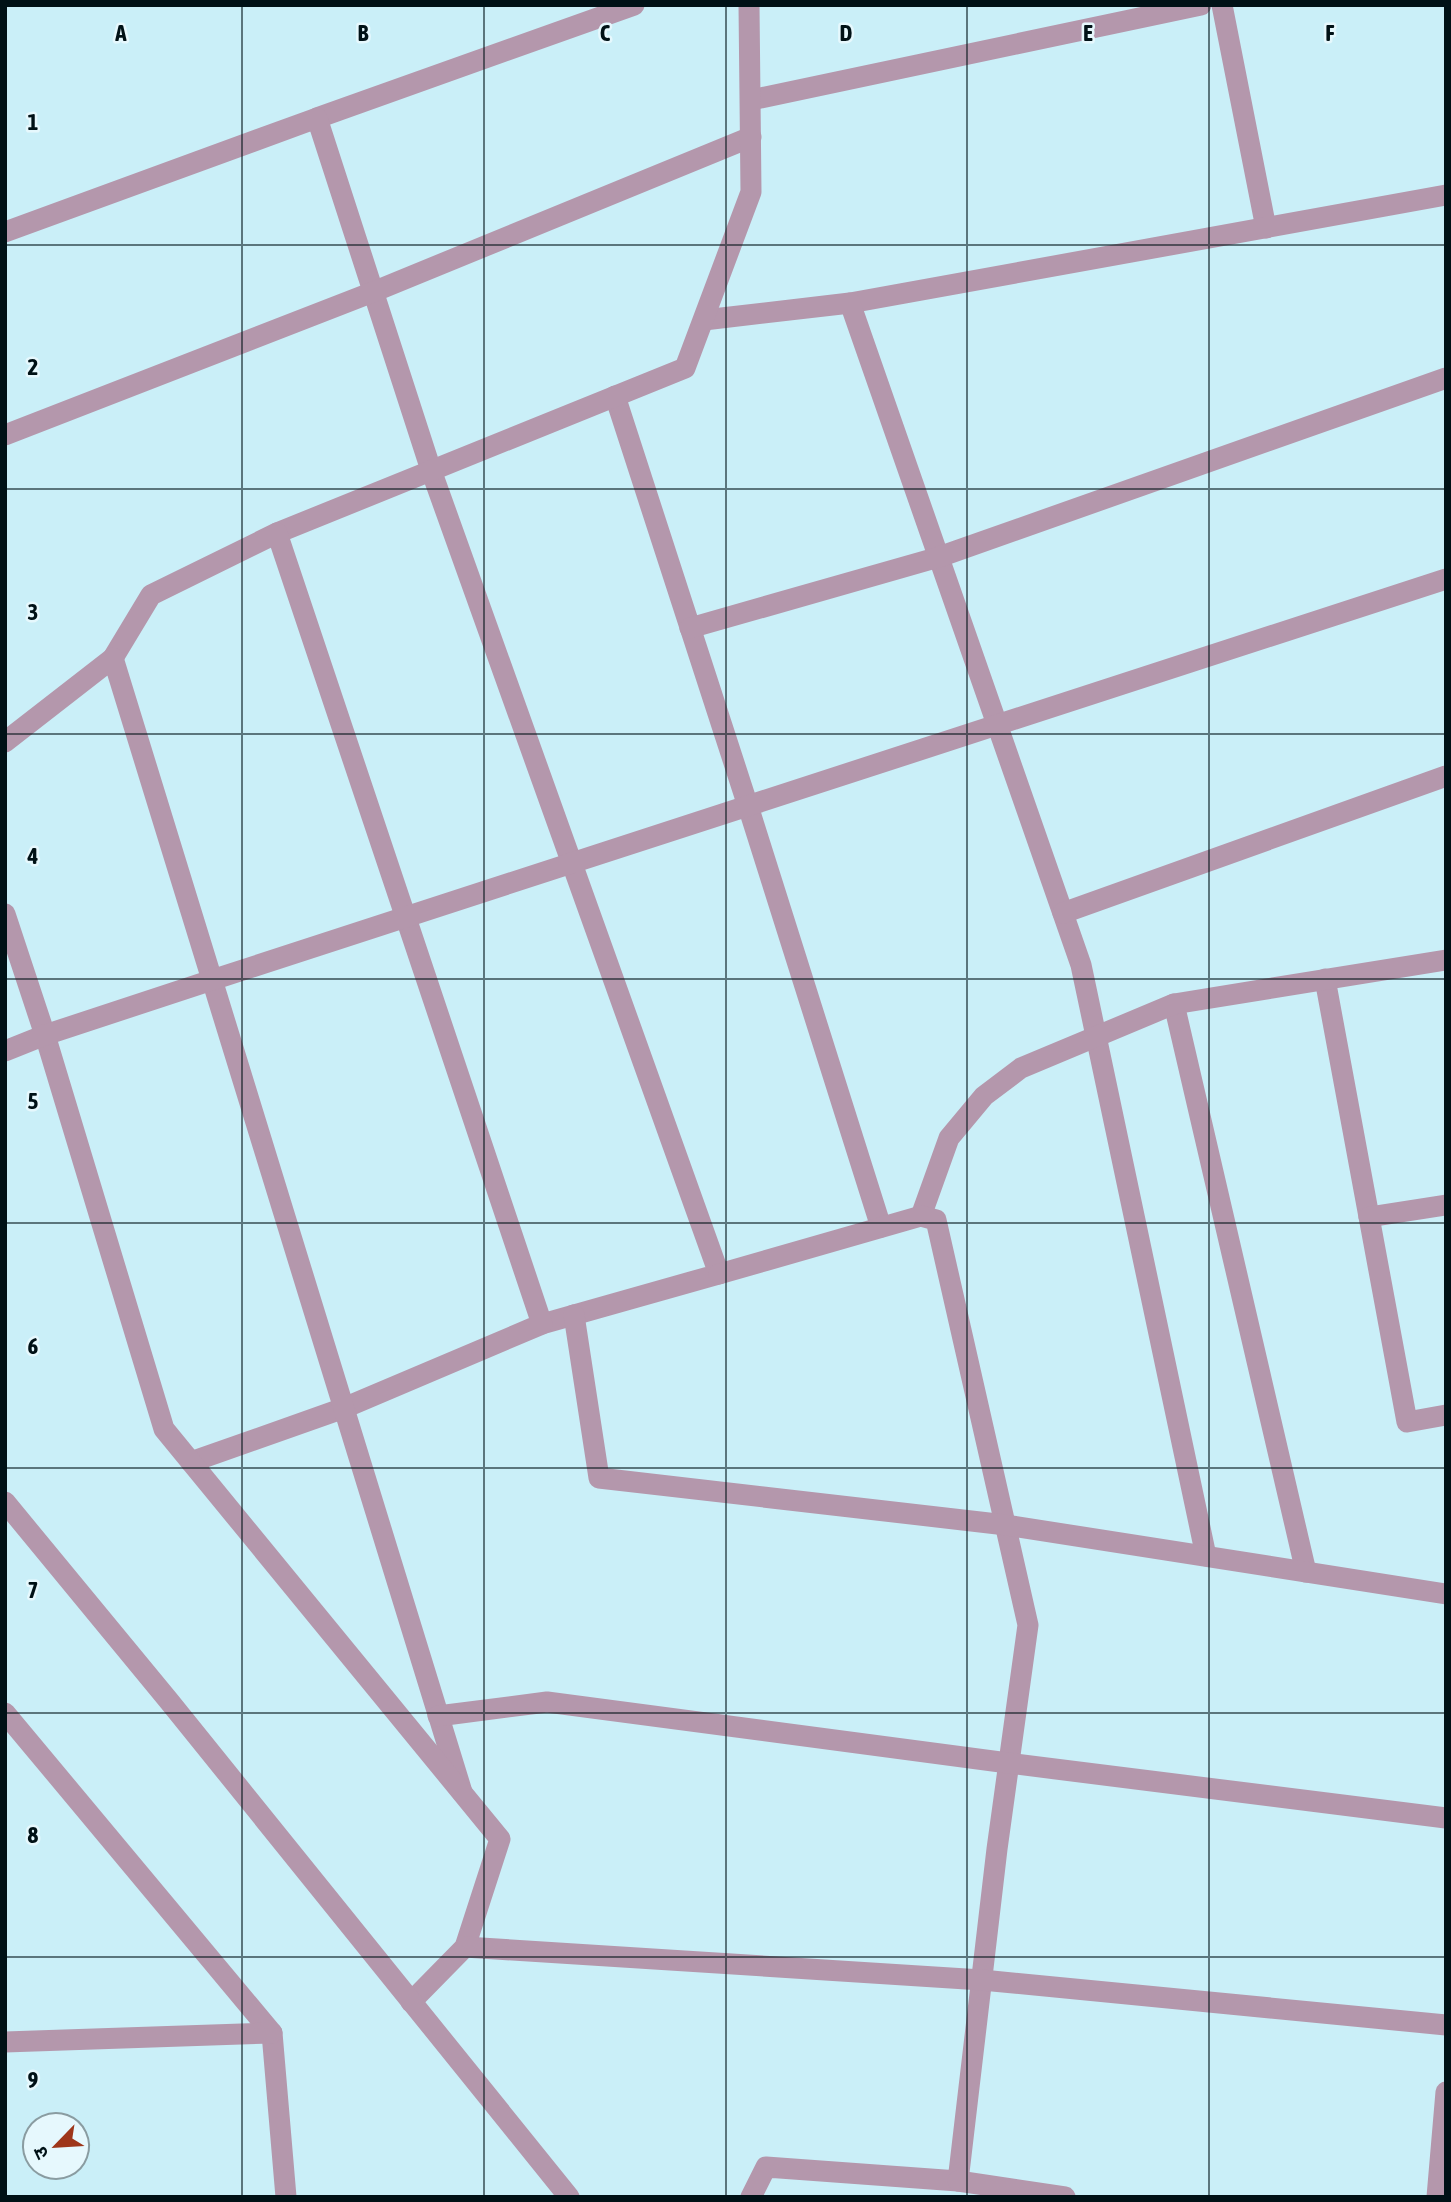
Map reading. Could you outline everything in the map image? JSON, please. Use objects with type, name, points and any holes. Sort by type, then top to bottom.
[{"type":"street","points":[[5,232],[634,5]]},
{"type":"street","points":[[5,742],[113,657],[151,595],[277,533],[685,368],[751,192],[749,5]]},
{"type":"street","points":[[751,100],[1200,5]]},
{"type":"street","points":[[1222,5],[1266,228]]},
{"type":"street","points":[[317,118],[431,470],[719,1274]]},
{"type":"street","points":[[5,435],[373,292],[751,137]]},
{"type":"street","points":[[704,320],[850,303],[1446,195]]},
{"type":"street","points":[[850,303],[1081,965],[1206,1556]]},
{"type":"street","points":[[690,628],[939,557],[1446,378]]},
{"type":"street","points":[[615,396],[881,1227]]},
{"type":"street","points":[[277,533],[542,1324]]},
{"type":"street","points":[[5,1051],[212,980],[1446,579]]},
{"type":"street","points":[[113,657],[462,1791]]},
{"type":"street","points":[[1063,913],[1446,776]]},
{"type":"street","points":[[5,914],[46,1035],[164,1429],[500,1839],[465,1947],[411,2002]]},
{"type":"street","points":[[920,1216],[949,1138],[984,1096],[1021,1068],[1174,1004],[1446,960]]},
{"type":"street","points":[[1325,979],[1407,1422],[1446,1415]]},
{"type":"street","points":[[1174,1004],[1306,1572]]},
{"type":"street","points":[[1369,1217],[1446,1205]]},
{"type":"street","points":[[191,1462],[344,1408],[542,1324],[920,1216],[936,1220],[1028,1625],[1008,1763],[958,2181]]},
{"type":"street","points":[[574,1315],[599,1478],[1006,1525],[1446,1594]]},
{"type":"street","points":[[5,1502],[169,1700],[569,2197]]},
{"type":"street","points":[[438,1716],[547,1702],[1446,1818]]},
{"type":"street","points":[[5,1713],[272,2033],[286,2197]]},
{"type":"street","points":[[465,1947],[982,1980],[1446,2025]]},
{"type":"street","points":[[5,2042],[272,2033]]},
{"type":"street","points":[[1437,2197],[1446,2092]]},
{"type":"street","points":[[751,2197],[765,2167],[958,2181],[1065,2197]]}]
